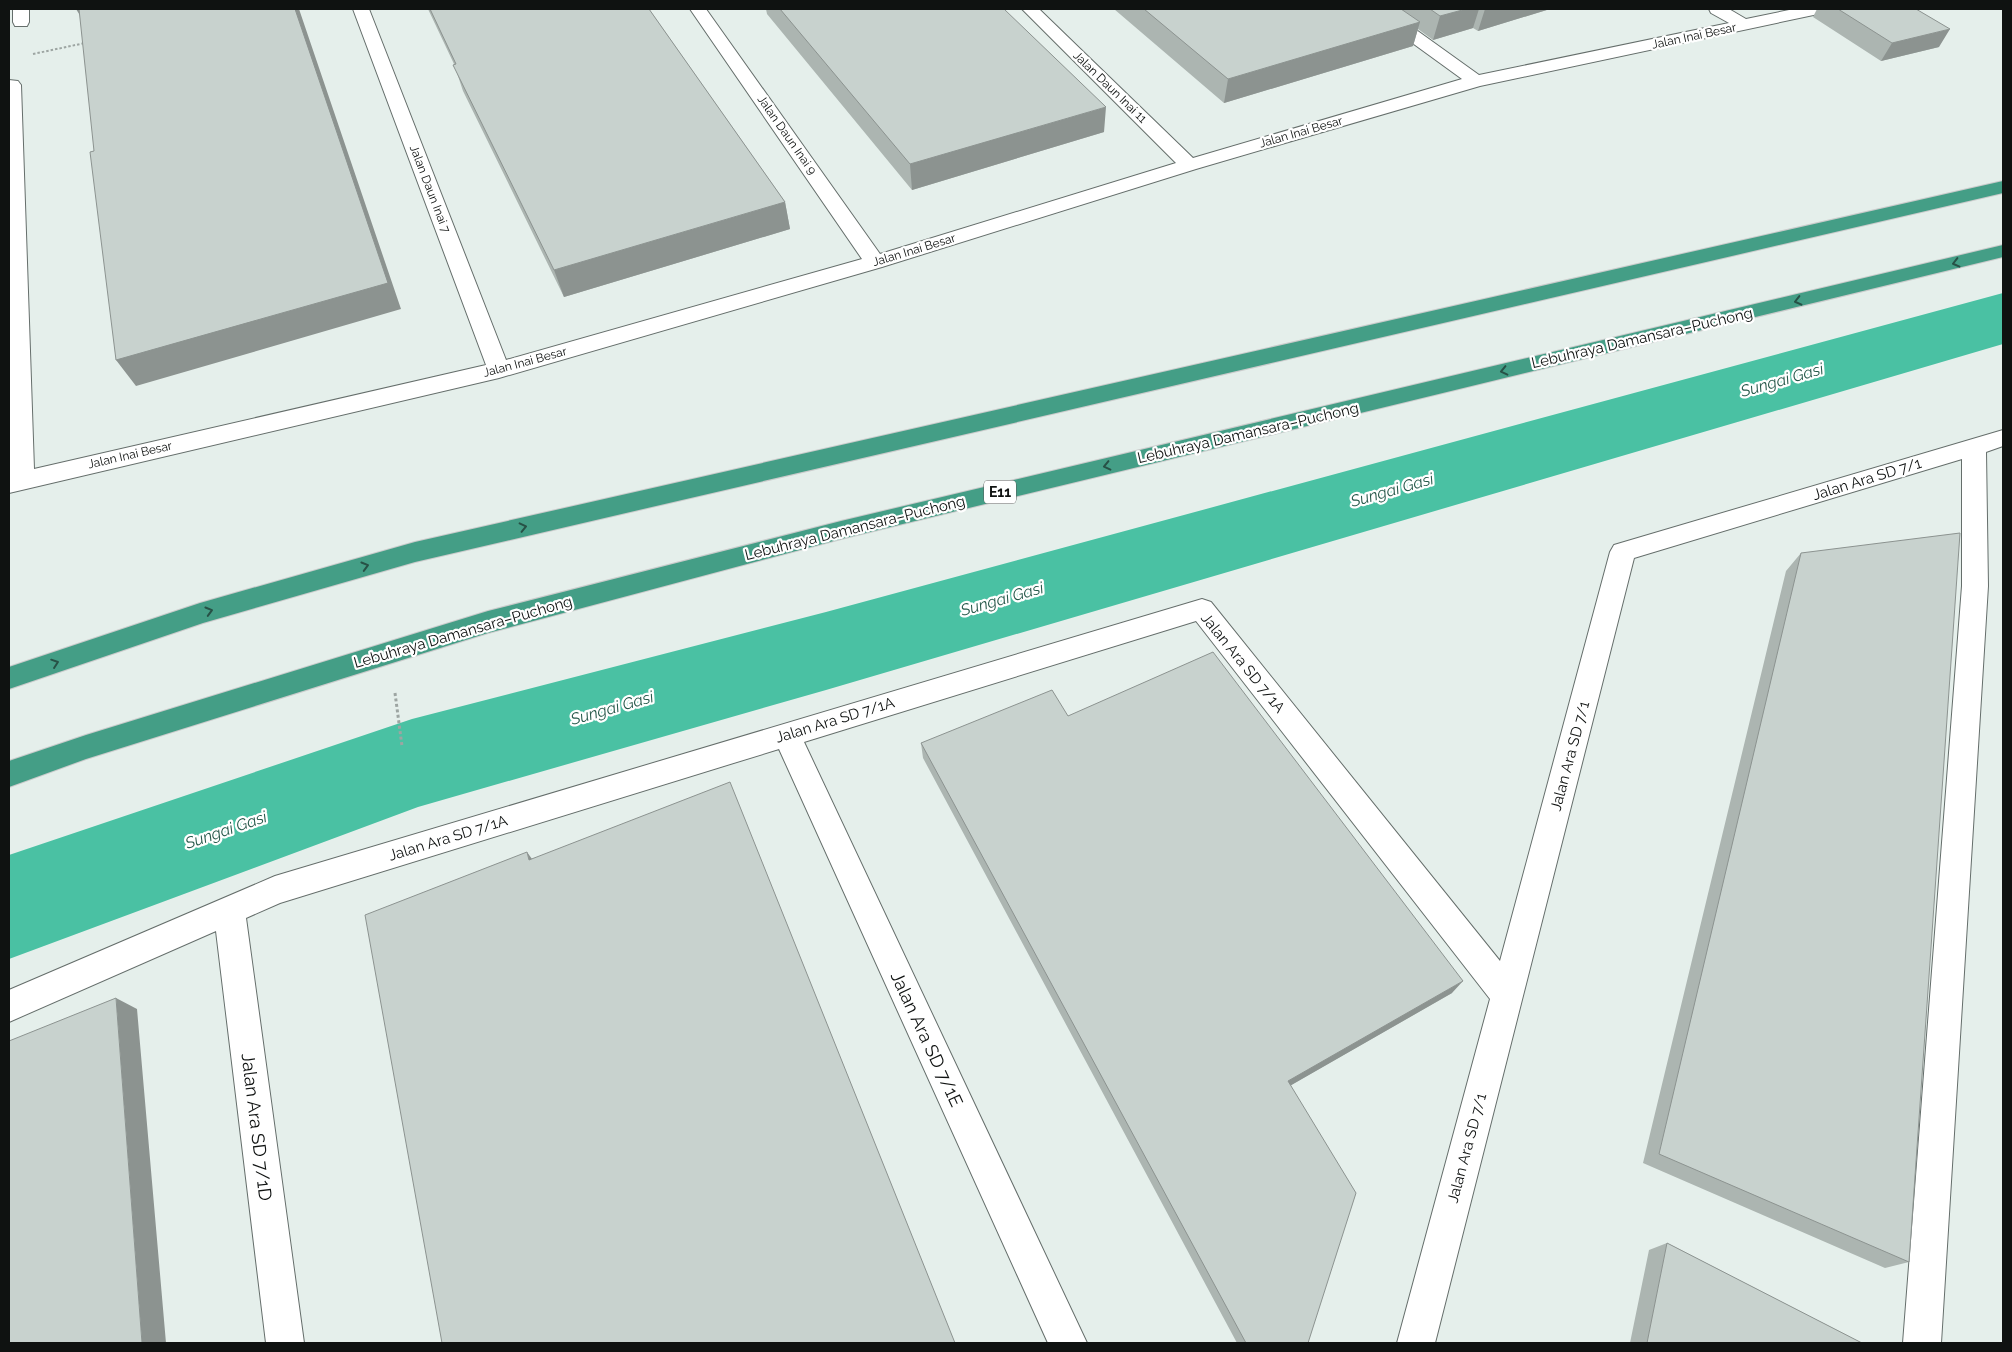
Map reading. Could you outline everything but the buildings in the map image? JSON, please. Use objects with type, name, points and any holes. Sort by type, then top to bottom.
[{"type":"highway","points":[[9,678],[200,613],[415,552],[2003,187]]},
{"type":"highway","name":"Lebuhraya Damansara–Puchong","points":[[9,774],[86,747],[488,622],[841,530],[2003,251]]},
{"type":"street","name":"Jalan Daun Inai 7","points":[[361,9],[499,370]]},
{"type":"street","name":"Jalan Daun Inai 9","points":[[698,9],[875,262]]},
{"type":"street","name":"Jalan Daun Inai 11","points":[[1030,9],[1189,165]]},
{"type":"street","points":[[1376,9],[1476,81]]},
{"type":"street","points":[[1717,9],[1745,25]]},
{"type":"street","name":"Jalan Inai Besar","points":[[15,482],[499,370],[875,262],[1189,165],[1476,81],[1816,9]]},
{"type":"street","points":[[12,86],[15,482]]},
{"type":"street","name":"Jalan Ara SD 7/1","points":[[1416,1343],[1623,552],[2003,438]]},
{"type":"street","points":[[1922,1343],[1975,586],[1974,447]]},
{"type":"street","name":"Jalan Ara SD 7/1A","points":[[9,1006],[275,890],[1202,609],[1507,995]]},
{"type":"street","name":"Jalan Ara SD 7/1E","points":[[787,735],[1068,1343]]},
{"type":"street","name":"Jalan Ara SD 7/1D","points":[[229,910],[285,1343]]},
{"type":"path","points":[[28,55],[94,41]]},
{"type":"path","points":[[390,653],[402,746]]},
{"type":"waterway","name":"Sungai Gasi","points":[[9,907],[412,764],[826,651],[2003,318]]}]
